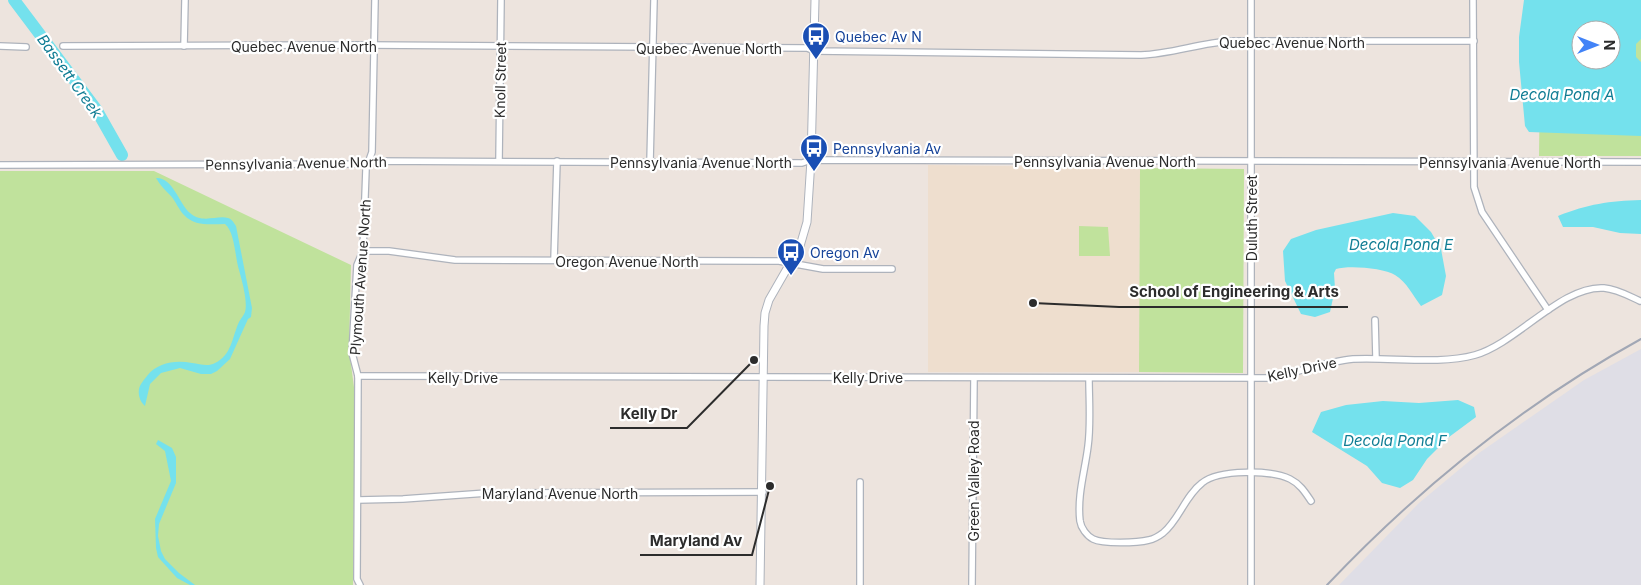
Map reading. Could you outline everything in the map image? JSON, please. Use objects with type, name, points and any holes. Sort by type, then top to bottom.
[{"type":"street","points":[[184,46],[185,0]]},
{"type":"street","name":"Plymouth Avenue North","points":[[360,585],[358,579],[358,376],[352,352],[357,265],[363,251],[366,169],[372,152],[375,0]]},
{"type":"street","name":"Knoll Street","points":[[499,161],[501,0]]},
{"type":"street","points":[[650,162],[654,0]]},
{"type":"street","points":[[760,585],[765,313],[769,300],[800,246],[808,211],[815,51],[815,0]]},
{"type":"street","name":"Duluth Street","points":[[1251,585],[1252,0]]},
{"type":"street","points":[[1473,0],[1474,187],[1482,212],[1548,310]]},
{"type":"street","name":"Quebec Avenue North","points":[[63,46],[807,48],[815,51],[1141,55],[1158,54],[1212,42],[1474,41]]},
{"type":"street","points":[[0,46],[26,47]]},
{"type":"street","name":"Pennsylvania Avenue North","points":[[0,165],[361,164],[370,161],[802,163],[811,160],[1641,162]]},
{"type":"street","points":[[554,260],[557,161]]},
{"type":"street","name":"Oregon Avenue North","points":[[363,251],[389,251],[455,260],[779,261],[823,269],[892,270]]},
{"type":"street","name":"Kelly Drive","points":[[358,376],[1268,378],[1288,375],[1338,361],[1376,358],[1443,359],[1475,355],[1505,341],[1548,310],[1582,291],[1593,288],[1606,288],[1640,301]]},
{"type":"street","points":[[1375,320],[1376,358]]},
{"type":"street","name":"Green Valley Road","points":[[972,585],[974,378]]},
{"type":"street","points":[[1089,378],[1090,428],[1080,486],[1080,522],[1088,535],[1094,539],[1101,541],[1140,541],[1156,537],[1170,526],[1195,490],[1209,478],[1227,474],[1278,475],[1291,480],[1304,489],[1311,501]]},
{"type":"street","points":[[860,482],[860,585]]},
{"type":"street","name":"Maryland Avenue North","points":[[358,500],[404,500],[487,493],[762,492]]},
{"type":"shaded area","points":[[928,165],[1140,168],[1139,372],[928,372]]},
{"type":"shaded area","points":[[1641,349],[1641,585],[1339,585],[1419,503],[1479,453],[1584,380]]},
{"type":"green space","name":"Decola Pond A","points":[[1541,0],[1641,0],[1641,156],[1539,156]]},
{"type":"green space","points":[[1140,168],[1244,169],[1243,373],[1139,372]]},
{"type":"green space","points":[[0,171],[154,171],[351,265],[349,349],[355,395],[353,585],[0,585]]},
{"type":"green space","points":[[1079,226],[1108,227],[1110,256],[1079,256]]},
{"type":"water","name":"Decola Pond A","points":[[1524,0],[1641,0],[1641,39],[1636,44],[1636,57],[1641,62],[1641,136],[1529,132],[1525,126],[1519,62],[1519,37]]},
{"type":"water","points":[[156,178],[167,182],[186,209],[195,216],[204,219],[224,217],[234,222],[252,308],[251,317],[248,319],[230,359],[217,371],[211,374],[201,374],[180,368],[161,373],[150,384],[145,406],[140,398],[139,389],[151,371],[162,365],[174,362],[207,365],[221,360],[231,345],[246,308],[233,239],[228,228],[225,224],[204,224],[188,219]]},
{"type":"water","points":[[1641,200],[1641,234],[1620,233],[1593,227],[1563,227],[1558,216],[1599,204]]},
{"type":"water","name":"Decola Pond E","points":[[1393,213],[1415,216],[1431,232],[1441,249],[1446,276],[1442,295],[1421,306],[1406,285],[1395,275],[1375,269],[1342,268],[1336,269],[1334,273],[1335,289],[1330,312],[1315,317],[1301,314],[1285,281],[1283,251],[1291,239],[1316,230]]},
{"type":"water","name":"Decola Pond F","points":[[1458,400],[1474,407],[1476,417],[1449,437],[1427,459],[1413,480],[1400,488],[1382,483],[1367,466],[1312,432],[1321,412],[1346,405],[1383,401],[1419,403]]},
{"type":"water","points":[[158,440],[172,448],[176,457],[176,483],[159,524],[158,536],[161,551],[165,559],[179,573],[195,585],[190,585],[177,578],[158,557],[155,519],[171,481],[165,451],[156,444]]},
{"type":"waterway","name":"Bassett Creek","points":[[14,0],[96,109],[122,155]]},
{"type":"railway","points":[[1327,585],[1398,515],[1474,450],[1555,391],[1641,339]]},
{"type":"place","name":"Quebec Av N","points":[[816,60]]},
{"type":"place","name":"Pennsylvania Av","points":[[814,172]]},
{"type":"place","name":"Oregon Av","points":[[791,276]]},
{"type":"place","name":"School of Engineering & Arts","points":[[1033,303]]},
{"type":"place","name":"Kelly Dr","points":[[754,360]]},
{"type":"place","name":"Maryland Av","points":[[770,486]]}]
